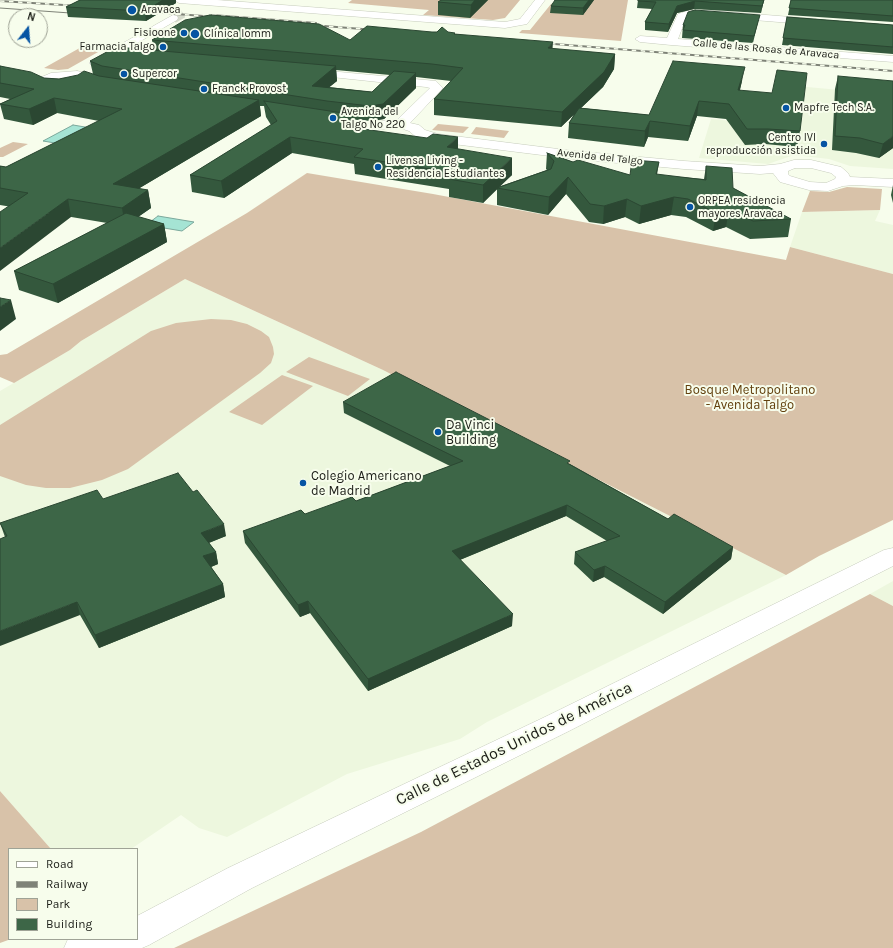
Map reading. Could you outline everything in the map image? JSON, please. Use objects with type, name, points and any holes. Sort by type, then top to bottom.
[{"type":"street","points":[[179,0],[329,6]]},
{"type":"street","points":[[263,0],[400,11],[415,14],[419,19],[505,25],[522,22],[540,0]]},
{"type":"street","points":[[187,10],[202,1]]},
{"type":"street","points":[[671,42],[682,16],[687,14],[826,22]]},
{"type":"street","points":[[78,82],[109,55],[174,18]]},
{"type":"street","points":[[775,50],[781,19]]},
{"type":"street","name":"Calle de las Rosas de Aravaca","points":[[640,38],[671,42],[893,59]]},
{"type":"street","points":[[109,55],[132,57]]},
{"type":"street","points":[[294,71],[426,83],[432,84],[438,88],[401,124],[385,124],[363,132]]},
{"type":"street","points":[[33,74],[46,77],[41,80],[40,83],[42,85],[54,88],[78,82],[118,90]]},
{"type":"street","name":"Avenida del Talgo","points":[[401,124],[414,128],[427,136],[458,141],[582,156],[691,166],[760,170],[784,174]]},
{"type":"street","name":"Avenida del Talgo","points":[[420,133],[415,139],[408,142],[432,143],[578,160],[761,175],[784,174]]},
{"type":"street","points":[[893,176],[861,174],[839,176],[828,187],[819,187],[799,184],[784,174],[794,164],[812,164],[839,176],[864,181],[893,183]]},
{"type":"street","name":"Calle de Estados Unidos de América","points":[[138,933],[206,896],[358,820],[559,723],[893,556]]},
{"type":"street","name":"Calle de Estados Unidos de América","points":[[138,924],[206,896]]},
{"type":"street","points":[[81,948],[100,940]]},
{"type":"street","points":[[112,948],[126,940]]},
{"type":"shaded area","points":[[774,84],[862,92],[893,137],[893,169],[850,166],[829,159],[794,155],[768,164],[699,158],[711,119],[766,124]]},
{"type":"shaded area","points":[[880,210],[875,221],[893,225],[893,274],[790,247],[802,212]]},
{"type":"shaded area","name":"Colegio Americano de Madrid","points":[[185,279],[383,370],[786,575],[487,722],[460,739],[347,774],[227,837],[199,828],[181,815],[132,848],[50,848],[0,791],[0,391],[70,350],[81,341]]},
{"type":"shaded area","points":[[893,581],[893,606],[870,594]]},
{"type":"green space","points":[[352,0],[520,0],[505,18],[493,20],[423,15],[429,10],[348,3]]},
{"type":"green space","points":[[560,0],[628,0],[621,41],[519,33],[522,30],[530,30],[551,4]]},
{"type":"green space","points":[[85,45],[107,47],[68,69],[58,70],[44,68]]},
{"type":"green space","points":[[438,124],[469,127],[463,133],[432,130]]},
{"type":"green space","points":[[476,127],[509,131],[504,138],[471,134]]},
{"type":"green space","points":[[13,142],[28,144],[3,157],[0,157],[0,148]]},
{"type":"green space","name":"Bosque Metropolitano - Avenida Talgo","points":[[307,173],[433,194],[786,260],[790,247],[893,274],[893,520],[819,556],[786,575],[383,370],[185,279],[14,383],[0,377],[0,355],[7,354],[247,213]]},
{"type":"green space","points":[[847,187],[882,189],[880,210],[802,212],[810,191],[829,192]]},
{"type":"green space","points":[[211,319],[231,320],[247,324],[261,331],[269,337],[273,347],[274,354],[271,363],[260,373],[128,469],[102,480],[70,488],[46,488],[26,485],[0,476],[0,425],[151,331],[176,323]]},
{"type":"green space","points":[[309,357],[370,379],[348,396],[286,372]]},
{"type":"green space","points":[[282,375],[313,386],[262,425],[229,412]]},
{"type":"green space","points":[[870,594],[893,606],[893,948],[174,948],[421,832]]},
{"type":"green space","points":[[0,791],[50,848],[8,848],[8,940],[0,943]]},
{"type":"water","points":[[73,125],[91,128],[61,144],[43,141]]},
{"type":"water","points":[[158,216],[194,222],[182,231],[146,225]]},
{"type":"building","points":[[80,0],[163,0],[145,11],[66,7]]},
{"type":"building","points":[[441,0],[475,0],[471,5],[438,2]]},
{"type":"building","points":[[555,0],[589,0],[583,8],[551,6]]},
{"type":"building","points":[[638,0],[764,0],[762,6],[695,1],[677,6],[669,24],[645,22],[656,2]]},
{"type":"building","points":[[791,0],[893,0],[893,16],[789,8]]},
{"type":"building","points":[[695,10],[760,15],[754,36],[683,30],[685,25],[683,25],[688,12]]},
{"type":"building","points":[[210,15],[319,24],[350,40],[367,26],[432,32],[437,32],[442,27],[448,32],[455,33],[454,34],[553,42],[548,48],[615,54],[604,72],[562,112],[434,99],[463,68],[432,64],[152,40],[185,20]]},
{"type":"building","points":[[787,17],[893,25],[893,47],[783,38]]},
{"type":"building","points":[[116,47],[336,66],[312,86],[372,92],[394,71],[416,73],[383,104],[370,106],[327,101],[102,66],[90,61]]},
{"type":"building","points":[[673,61],[745,67],[738,90],[772,93],[777,70],[807,73],[800,131],[747,129],[729,104],[699,101],[690,126],[650,121],[645,131],[569,123],[579,108],[649,115]]},
{"type":"building","points":[[0,66],[31,72],[44,78],[59,79],[78,75],[84,71],[99,76],[259,100],[113,184],[148,190],[122,208],[68,199],[0,248],[0,212],[28,193],[0,188],[0,166],[6,167],[122,109],[54,98],[29,109],[0,104],[34,89],[0,83]]},
{"type":"building","points":[[838,76],[893,81],[893,136],[883,144],[860,138],[835,136]]},
{"type":"building","points":[[264,101],[343,113],[346,118],[356,122],[349,127],[427,138],[433,134],[458,137],[447,147],[512,158],[483,185],[449,179],[456,173],[354,157],[363,149],[290,137],[221,181],[190,175],[277,121]]},
{"type":"building","points":[[547,153],[573,162],[578,160],[630,175],[632,160],[659,162],[656,174],[706,180],[706,166],[732,168],[733,188],[791,219],[753,221],[729,209],[716,213],[688,199],[674,197],[641,206],[627,199],[604,206],[590,204],[568,177],[549,197],[497,188],[551,169],[554,161]]},
{"type":"building","points":[[126,213],[164,224],[53,284],[14,271]]},
{"type":"building","points":[[0,298],[11,300],[0,307]]},
{"type":"building","points":[[396,372],[570,461],[567,463],[668,519],[674,514],[733,547],[665,602],[605,566],[594,570],[575,552],[620,536],[567,505],[452,551],[513,614],[368,679],[308,601],[298,605],[243,531],[301,510],[305,514],[352,497],[356,501],[463,461],[343,402]]},
{"type":"building","points":[[178,473],[193,492],[197,490],[224,524],[201,533],[216,552],[203,556],[223,584],[95,635],[77,602],[0,631],[0,539],[7,536],[0,523],[97,490],[103,499]]},
{"type":"tunnel","points":[[173,18],[187,10]]},
{"type":"tram line","points":[[0,8],[70,13]]},
{"type":"railway","points":[[0,1],[80,6]]},
{"type":"railway","points":[[149,12],[217,17]]},
{"type":"railway","points":[[212,15],[316,23]]},
{"type":"railway","points":[[311,25],[375,30]]},
{"type":"railway","points":[[542,43],[893,71]]},
{"type":"place","name":"Aravaca","points":[[132,10]]},
{"type":"place","name":"Fisioone","points":[[184,33]]},
{"type":"place","name":"Clínica Iomm","points":[[195,34]]},
{"type":"place","name":"Farmacia Talgo","points":[[163,47]]},
{"type":"place","name":"Supercor","points":[[124,74]]},
{"type":"place","name":"Franck Provost","points":[[204,89]]},
{"type":"place","name":"Mapfre Tech S.A.","points":[[786,108]]},
{"type":"place","name":"Avenida del Talgo Nº 220","points":[[333,118]]},
{"type":"place","name":"Centro IVI reproducción asistida","points":[[824,144]]},
{"type":"place","name":"Livensa Living - Residencia Estudiantes","points":[[378,167]]},
{"type":"place","name":"ORPEA residencia mayores Aravaca","points":[[690,207]]},
{"type":"place","name":"Da Vinci Building","points":[[438,432]]},
{"type":"place","name":"Colegio Americano de Madrid","points":[[303,483]]}]
